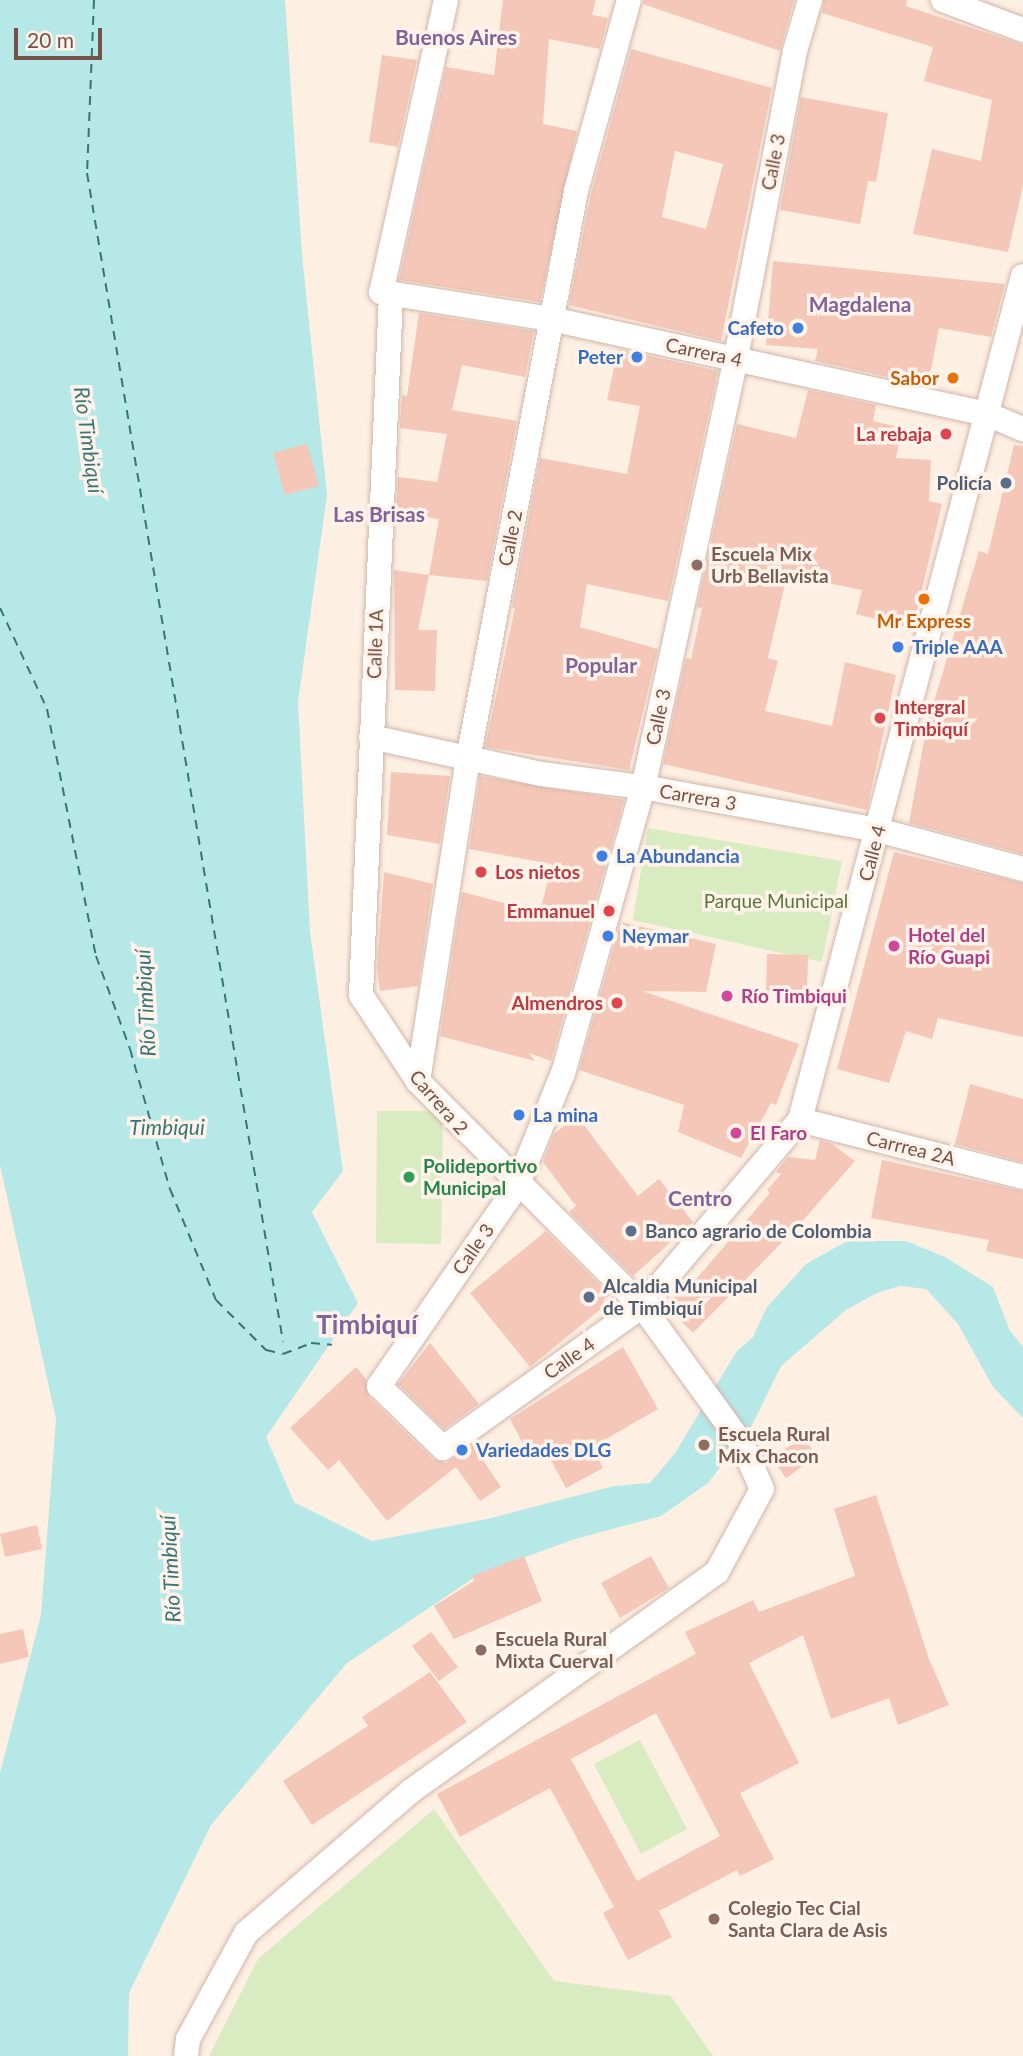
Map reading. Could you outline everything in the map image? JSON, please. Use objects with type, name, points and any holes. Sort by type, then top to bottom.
[{"type":"street","name":"Calle 1A","points":[[361,995],[386,293],[446,0]]},
{"type":"street","name":"Calle 2","points":[[418,1081],[468,759],[551,319],[576,191],[629,0]]},
{"type":"street","name":"Calle 3","points":[[443,1448],[379,1386],[517,1186],[563,1073],[643,787],[736,358],[794,51],[810,0]]},
{"type":"street","points":[[943,0],[1023,30]]},
{"type":"street","name":"Calle 4","points":[[443,1448],[642,1306],[800,1120],[1023,276]]},
{"type":"street","name":"Carrera 4","points":[[386,293],[551,319],[736,358],[988,414],[1023,429]]},
{"type":"street","name":"Carrera 3","points":[[371,737],[541,774],[643,787],[878,830],[1023,869]]},
{"type":"street","name":"Carrera 2","points":[[186,2056],[188,2039],[246,1933],[411,1791],[717,1572],[762,1489],[742,1444],[697,1386],[642,1306],[517,1186],[418,1081],[361,995]]},
{"type":"street","name":"Carrrea 2A","points":[[800,1120],[1023,1177]]},
{"type":"green space","name":"Parque Municipal","points":[[648,828],[842,861],[822,962],[633,920]]},
{"type":"green space","name":"Polideportivo Municipal","points":[[377,1111],[443,1111],[441,1244],[376,1243]]},
{"type":"green space","points":[[640,1740],[687,1829],[641,1854],[594,1764]]},
{"type":"green space","points":[[434,1809],[554,1981],[671,1996],[713,2056],[209,2056],[258,1959]]},
{"type":"water","name":"Timbiqui","points":[[0,0],[285,0],[302,255],[327,495],[298,702],[310,932],[343,1171],[312,1212],[358,1303],[266,1437],[294,1502],[372,1541],[487,1519],[614,1486],[650,1483],[675,1453],[737,1351],[753,1337],[767,1307],[806,1264],[847,1241],[906,1241],[945,1257],[993,1287],[1010,1331],[1023,1347],[1023,1418],[993,1387],[958,1324],[918,1280],[877,1293],[846,1310],[781,1366],[751,1427],[708,1483],[661,1516],[575,1539],[481,1573],[347,1663],[211,1825],[129,1993],[128,2056],[0,2056],[0,1773],[41,1615],[56,1419],[0,1165]]},
{"type":"building","points":[[503,0],[596,0],[592,15],[608,18],[600,49],[549,39],[543,124],[577,131],[540,302],[399,280],[446,67],[494,75]]},
{"type":"building","points":[[644,0],[794,0],[780,51],[643,4]]},
{"type":"building","points":[[824,0],[907,0],[906,6],[1023,45],[1023,186],[1008,252],[913,234],[932,149],[981,161],[992,100],[924,81],[933,47],[822,13]]},
{"type":"building","points":[[631,49],[772,88],[721,341],[569,305],[591,194]],"holes":[[[675,151],[723,164],[706,229],[662,217]]]},
{"type":"building","points":[[382,55],[417,60],[398,147],[369,142]]},
{"type":"building","points":[[801,97],[888,113],[876,182],[868,181],[860,224],[780,210]]},
{"type":"building","points":[[773,261],[1005,284],[991,337],[939,328],[929,380],[912,377],[911,382],[815,361],[818,349],[766,345]]},
{"type":"building","points":[[419,313],[534,331],[525,377],[462,365],[452,410],[517,421],[487,581],[429,575],[439,519],[396,513],[398,477],[437,482],[447,434],[400,428],[402,395],[407,396]]},
{"type":"building","points":[[618,349],[718,371],[668,601],[587,584],[580,627],[658,649],[629,770],[485,747],[515,608],[512,607],[540,458],[627,474],[640,406],[607,400]]},
{"type":"building","points":[[808,390],[876,405],[873,421],[902,428],[896,458],[931,460],[929,501],[942,504],[913,628],[856,614],[862,590],[787,575],[768,658],[778,661],[765,711],[832,726],[845,662],[896,675],[867,810],[663,764],[686,658],[691,659],[702,608],[697,607],[737,424],[796,438]]},
{"type":"building","points":[[307,444],[319,486],[285,495],[273,453]]},
{"type":"building","points":[[1014,445],[1023,446],[1023,854],[909,823],[927,725],[979,551],[988,554]]},
{"type":"building","points":[[394,570],[429,575],[418,630],[437,630],[435,691],[395,690]]},
{"type":"building","points":[[391,772],[450,776],[440,844],[387,835]]},
{"type":"building","points":[[480,776],[624,800],[551,1061],[529,1053],[535,1061],[440,1036],[462,892],[540,912],[552,864],[469,849]]},
{"type":"building","points":[[894,852],[1023,883],[1023,1037],[938,1018],[932,1039],[906,1031],[889,1083],[837,1069]]},
{"type":"building","points":[[384,872],[433,884],[418,986],[380,991],[377,968]]},
{"type":"building","points":[[621,922],[716,944],[706,992],[642,991],[799,1044],[776,1105],[771,1103],[741,1158],[678,1132],[684,1105],[579,1070]]},
{"type":"building","points":[[767,954],[808,955],[807,994],[766,993]]},
{"type":"building","points":[[970,1084],[1023,1099],[1023,1162],[955,1144]]},
{"type":"building","points":[[577,1116],[638,1196],[659,1179],[693,1222],[633,1276],[569,1212],[576,1206],[543,1162],[554,1134]]},
{"type":"building","points":[[820,1140],[832,1144],[855,1161],[799,1225],[693,1333],[666,1306],[688,1282],[692,1284],[770,1193],[767,1190],[781,1174],[776,1172],[788,1157],[815,1160]]},
{"type":"building","points":[[882,1160],[1023,1191],[1023,1259],[986,1251],[989,1240],[871,1218]]},
{"type":"building","points":[[546,1231],[610,1295],[603,1300],[607,1304],[530,1367],[470,1293]]},
{"type":"building","points":[[430,1343],[479,1404],[444,1429],[398,1384]]},
{"type":"building","points":[[623,1347],[658,1409],[592,1447],[603,1468],[566,1488],[546,1451],[531,1459],[510,1419]]},
{"type":"building","points":[[356,1367],[366,1379],[369,1397],[433,1459],[446,1463],[473,1445],[501,1487],[480,1501],[456,1467],[387,1521],[339,1460],[328,1470],[290,1428]]},
{"type":"building","points":[[803,1437],[817,1456],[786,1478],[772,1458]]},
{"type":"building","points":[[876,1495],[929,1659],[949,1705],[898,1725],[889,1698],[831,1719],[803,1635],[749,1663],[799,1763],[740,1793],[774,1859],[740,1876],[737,1870],[659,1911],[672,1937],[628,1960],[603,1913],[614,1907],[550,1788],[460,1837],[437,1794],[696,1654],[685,1632],[753,1600],[759,1612],[855,1576],[834,1509]],"holes":[[[656,1713],[720,1836],[637,1881],[571,1759]]]},
{"type":"building","points":[[37,1525],[42,1549],[5,1557],[0,1534]]},
{"type":"building","points":[[524,1556],[542,1601],[454,1639],[434,1606],[474,1581],[472,1576]]},
{"type":"building","points":[[651,1556],[669,1588],[620,1618],[601,1583]]},
{"type":"building","points":[[23,1629],[29,1657],[0,1664],[0,1634]]},
{"type":"building","points":[[431,1632],[458,1667],[439,1681],[412,1646]]},
{"type":"building","points":[[430,1672],[467,1722],[312,1825],[283,1781],[368,1726],[362,1717]]},
{"type":"waterway","points":[[901,1281],[932,1285]]},
{"type":"ferry route","points":[[94,0],[87,173],[283,1342]]},
{"type":"ferry route","points":[[0,608],[47,709],[96,956],[130,1049],[170,1189],[216,1300],[266,1350],[283,1354],[311,1343],[332,1345]]},
{"type":"place","name":"Cafeto","points":[[798,328]]},
{"type":"place","name":"Peter","points":[[637,357]]},
{"type":"place","name":"Sabor","points":[[953,378]]},
{"type":"place","name":"La rebaja","points":[[946,434]]},
{"type":"place","name":"Policía","points":[[1006,483]]},
{"type":"place","name":"Escuela Mix Urb Bellavista","points":[[697,565]]},
{"type":"place","name":"Mr Express","points":[[924,599]]},
{"type":"place","name":"Triple AAA","points":[[898,647]]},
{"type":"place","name":"Intergral Timbiquí","points":[[880,718]]},
{"type":"place","name":"La Abundancia","points":[[602,856]]},
{"type":"place","name":"Los nietos","points":[[481,872]]},
{"type":"place","name":"Emmanuel","points":[[609,911]]},
{"type":"place","name":"Neymar","points":[[608,936]]},
{"type":"place","name":"Hotel del Río Guapi","points":[[894,946]]},
{"type":"place","name":"Río Timbiqui","points":[[727,996]]},
{"type":"place","name":"Almendros","points":[[617,1003]]},
{"type":"place","name":"La mina","points":[[519,1115]]},
{"type":"place","name":"El Faro","points":[[736,1133]]},
{"type":"place","name":"Polideportivo Municipal","points":[[409,1177]]},
{"type":"place","name":"Banco agrario de Colombia","points":[[631,1231]]},
{"type":"place","name":"Alcaldia Municipal de Timbiquí","points":[[589,1297]]},
{"type":"place","name":"Escuela Rural Mix Chacon","points":[[704,1445]]},
{"type":"place","name":"Variedades DLG","points":[[462,1450]]},
{"type":"place","name":"Escuela Rural Mixta Cuerval","points":[[481,1650]]},
{"type":"place","name":"Colegio Tec Cial Santa Clara de Asis","points":[[714,1919]]},
{"type":"district","name":"Buenos Aires","points":[[456,37]]},
{"type":"district","name":"Magdalena","points":[[860,304]]},
{"type":"district","name":"Las Brisas","points":[[379,514]]},
{"type":"district","name":"Popular","points":[[601,665]]},
{"type":"district","name":"Centro","points":[[700,1198]]},
{"type":"district","name":"Timbiquí","points":[[367,1325]]},
{"type":"water label","name":"Río Timbiquí","points":[[89,440]]},
{"type":"water label","name":"Río Timbiquí","points":[[145,1003]]},
{"type":"water label","name":"Río Timbiquí","points":[[170,1569]]}]
